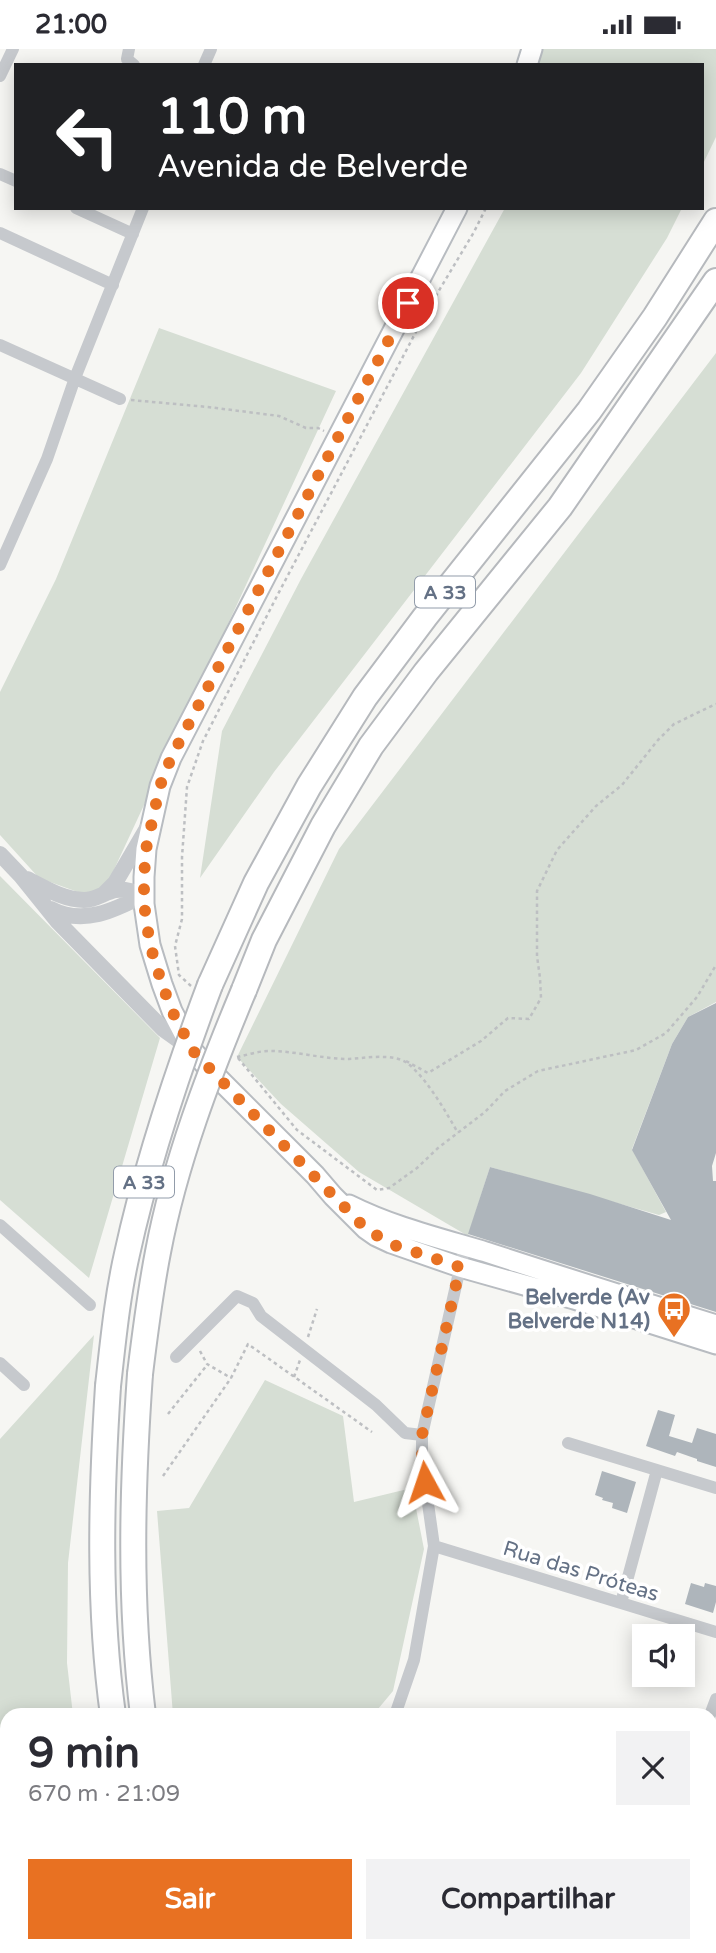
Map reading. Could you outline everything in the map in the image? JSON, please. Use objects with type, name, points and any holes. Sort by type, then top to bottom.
[{"type":"highway","name":"A 33","points":[[112,1708],[104,1607],[102,1533],[108,1386],[116,1318],[126,1256],[146,1176],[202,987],[309,786],[365,697],[589,411],[655,317],[716,221]]},
{"type":"highway","name":"A 33","points":[[142,1708],[134,1629],[132,1565],[140,1374],[158,1251],[175,1181],[223,1039],[264,940],[323,826],[371,746],[426,672],[560,507],[716,281]]},
{"type":"highway","points":[[634,402],[690,331],[716,305]]},
{"type":"main road","points":[[456,210],[185,730],[160,786],[146,849],[144,895],[150,945],[172,1011],[193,1051],[366,1229],[391,1244],[460,1267],[574,1299],[716,1344]]},
{"type":"main road","points":[[333,1196],[373,1217],[402,1228],[716,1325]]},
{"type":"street","points":[[1,74],[13,49]]},
{"type":"street","points":[[80,210],[132,234]]},
{"type":"street","points":[[0,565],[47,459],[75,378],[142,210]]},
{"type":"street","points":[[0,233],[113,285]]},
{"type":"street","points":[[0,345],[120,399]]},
{"type":"street","points":[[103,895],[115,883],[152,818]]},
{"type":"street","points":[[0,854],[44,906],[163,1029],[193,1051]]},
{"type":"street","points":[[21,876],[69,898],[83,900],[119,890],[144,895]]},
{"type":"street","points":[[44,906],[68,916],[84,917],[111,911],[144,895]]},
{"type":"street","points":[[0,1225],[90,1305]]},
{"type":"street","points":[[397,1708],[414,1660],[434,1546],[422,1461],[422,1435],[465,1246]]},
{"type":"street","points":[[176,1357],[237,1296],[253,1303],[261,1316],[376,1405],[405,1433],[422,1435]]},
{"type":"street","points":[[0,1363],[24,1385]]},
{"type":"street","points":[[568,1443],[716,1488]]},
{"type":"street","points":[[621,1603],[657,1470]]},
{"type":"street","name":"Rua das Próteas","points":[[434,1546],[716,1632]]},
{"type":"path","points":[[202,987],[179,975],[175,946],[182,919],[182,857],[187,787],[203,741],[428,309],[485,210]]},
{"type":"path","points":[[120,399],[267,415],[327,432]]},
{"type":"path","points":[[716,704],[674,724],[622,785],[596,806],[557,850],[537,891],[537,956],[541,998],[529,1019],[508,1018],[481,1041],[428,1073],[406,1061],[382,1056],[348,1059],[288,1051],[264,1051],[237,1057],[297,1130],[377,1190],[389,1188],[485,1112],[505,1091],[538,1072],[636,1050],[666,1033],[697,997],[716,965]]},
{"type":"path","points":[[406,1061],[444,1108],[458,1134]]},
{"type":"path","points":[[193,1338],[207,1364],[230,1378]]},
{"type":"path","points":[[163,1476],[230,1378],[248,1344],[372,1432]]},
{"type":"path","points":[[168,1414],[207,1364]]},
{"type":"shaded area","points":[[543,49],[716,49],[716,137],[704,162],[704,63],[538,63]]},
{"type":"shaded area","points":[[504,210],[681,210],[667,238],[581,373],[274,772],[200,878],[222,731],[301,579]]},
{"type":"shaded area","points":[[159,328],[336,391],[112,874],[104,886],[86,895],[39,878],[0,835],[0,692],[56,579]]},
{"type":"shaded area","points":[[716,353],[716,1002],[688,1017],[672,1044],[632,1149],[666,1212],[659,1215],[490,1167],[468,1236],[359,1172],[281,1104],[237,1057],[339,849]]},
{"type":"shaded area","points":[[0,876],[160,1038],[89,1278],[0,1200]]},
{"type":"shaded area","points":[[94,1335],[68,1563],[67,1663],[72,1708],[0,1708],[0,1439]]},
{"type":"shaded area","points":[[265,1380],[343,1416],[354,1502],[412,1488],[424,1549],[393,1691],[379,1708],[172,1708],[157,1511],[189,1508]]},
{"type":"building","points":[[716,1003],[716,1153],[712,1166],[713,1181],[716,1181],[716,1312],[468,1234],[490,1167],[590,1194],[671,1220],[632,1150],[672,1044],[688,1017]]},
{"type":"building","points":[[658,1410],[675,1415],[669,1436],[692,1443],[697,1428],[716,1434],[716,1467],[677,1452],[675,1456],[646,1446]]},
{"type":"building","points":[[602,1471],[636,1482],[627,1513],[612,1508],[613,1503],[595,1495]]},
{"type":"building","points":[[691,1583],[704,1587],[705,1583],[716,1586],[713,1613],[685,1604]]},
{"type":"place","name":"Belverde (Av Belverde N14)","points":[[674,1339]]},
{"type":"route","points":[[408,303],[171,758],[160,786],[146,849],[144,904],[150,945],[162,984],[172,1011],[193,1051],[366,1229],[391,1244],[460,1267],[422,1435],[425,1482]]}]
